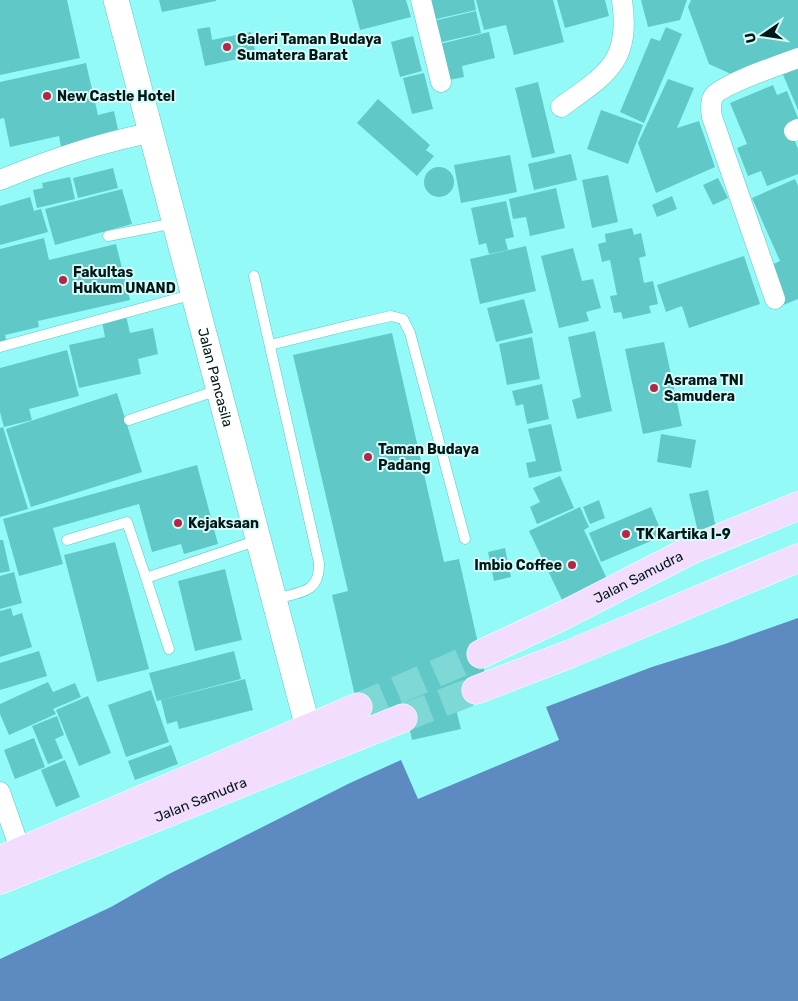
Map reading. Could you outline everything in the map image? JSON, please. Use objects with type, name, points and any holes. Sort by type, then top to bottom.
[{"type":"main road","name":"Jalan Samudra","points":[[481,654],[558,618],[691,550],[798,506]]},
{"type":"main road","points":[[476,690],[570,654],[798,558]]},
{"type":"main road","points":[[558,618],[570,654]]},
{"type":"main road","name":"Jalan Samudra","points":[[11,856],[358,707]]},
{"type":"main road","name":"Jalan Samudra","points":[[0,880],[403,718]]},
{"type":"street","name":"Jalan Pancasila","points":[[116,0],[308,728],[319,753]]},
{"type":"street","points":[[421,0],[441,82]]},
{"type":"street","points":[[561,106],[602,77],[614,62],[624,40],[625,20],[622,0]]},
{"type":"street","points":[[775,299],[712,117],[711,99],[726,87],[798,58]]},
{"type":"street","points":[[0,180],[37,165],[94,146],[150,133]]},
{"type":"street","points":[[0,792],[11,856]]},
{"type":"lane","points":[[108,236],[175,223]]},
{"type":"lane","points":[[254,276],[319,563],[319,573],[314,586],[274,600]]},
{"type":"lane","points":[[0,347],[194,293]]},
{"type":"lane","points":[[270,345],[391,316],[403,320],[410,333],[465,539]]},
{"type":"lane","points":[[130,420],[219,390]]},
{"type":"lane","points":[[67,540],[127,522],[169,649]]},
{"type":"lane","points":[[146,578],[258,540]]},
{"type":"water","points":[[798,618],[798,1001],[0,1001],[0,959],[111,907],[167,875],[350,783],[401,760],[418,799],[559,740],[546,707],[652,667]]},
{"type":"building","points":[[0,0],[67,0],[80,58],[0,75]]},
{"type":"building","points":[[159,0],[216,0],[216,1],[162,12]]},
{"type":"building","points":[[352,0],[406,0],[411,17],[360,30]]},
{"type":"building","points":[[431,0],[474,0],[476,10],[428,21]]},
{"type":"building","points":[[476,0],[553,0],[564,42],[514,55],[506,25],[484,30]]},
{"type":"building","points":[[557,0],[605,0],[609,16],[565,28]]},
{"type":"building","points":[[641,0],[687,0],[680,20],[648,27]]},
{"type":"building","points":[[691,0],[798,0],[798,50],[731,74],[709,64],[688,7]]},
{"type":"building","points":[[476,11],[481,33],[434,44],[429,22]]},
{"type":"building","name":"Galeri Taman Budaya Sumatera Barat","points":[[210,27],[212,40],[251,32],[256,55],[205,66],[197,29]]},
{"type":"building","points":[[666,27],[682,34],[644,123],[620,112],[651,38],[660,41]]},
{"type":"building","points":[[489,32],[495,58],[462,66],[464,77],[444,81],[436,45]]},
{"type":"building","points":[[413,36],[422,71],[400,77],[391,42]]},
{"type":"building","name":"New Castle Hotel","points":[[86,63],[98,115],[114,111],[119,134],[61,147],[59,136],[10,147],[4,118],[0,119],[0,82]]},
{"type":"building","points":[[798,63],[798,110],[781,70]]},
{"type":"building","points":[[424,73],[433,109],[412,114],[403,78]]},
{"type":"building","points":[[668,79],[694,88],[677,128],[699,121],[715,167],[656,193],[638,143]]},
{"type":"building","points":[[538,82],[555,153],[532,158],[515,88]]},
{"type":"building","points":[[773,85],[777,95],[787,91],[798,118],[798,126],[790,129],[798,149],[798,174],[767,186],[761,171],[748,176],[737,148],[747,144],[730,103]]},
{"type":"building","points":[[378,99],[430,145],[426,150],[434,156],[417,176],[357,123]]},
{"type":"building","points":[[601,110],[643,125],[628,164],[587,149]]},
{"type":"building","points":[[571,154],[577,180],[534,190],[528,164]]},
{"type":"building","points":[[510,155],[517,192],[461,203],[454,165]]},
{"type":"building","points":[[439,167],[450,171],[454,182],[450,193],[439,197],[428,193],[424,182],[428,171]]},
{"type":"building","points":[[113,168],[118,188],[78,198],[73,178]]},
{"type":"building","points":[[608,175],[618,222],[592,228],[582,180]]},
{"type":"building","points":[[70,177],[75,199],[37,208],[33,190],[43,188],[42,183]]},
{"type":"building","points":[[718,178],[728,198],[713,205],[703,185]]},
{"type":"building","points":[[795,179],[798,186],[798,299],[781,306],[765,268],[780,261],[752,198]]},
{"type":"building","points":[[556,188],[565,228],[530,236],[526,217],[513,219],[509,199]]},
{"type":"building","points":[[122,189],[132,224],[55,245],[45,209]]},
{"type":"building","points":[[672,196],[677,209],[657,217],[652,205]]},
{"type":"building","points":[[30,197],[34,211],[41,209],[48,232],[0,245],[0,206]]},
{"type":"building","points":[[506,201],[514,237],[505,239],[508,250],[489,254],[486,243],[479,245],[471,208]]},
{"type":"building","points":[[632,228],[634,235],[641,233],[646,256],[639,258],[644,283],[653,281],[658,304],[649,306],[651,313],[623,319],[621,312],[614,313],[610,296],[617,295],[610,260],[602,262],[598,244],[606,242],[605,234]]},
{"type":"building","name":"Fakultas Hukum UNAND","points":[[44,238],[49,260],[116,244],[130,300],[38,321],[39,327],[5,335],[7,343],[0,344],[0,249]]},
{"type":"building","points":[[526,246],[536,291],[480,304],[470,259]]},
{"type":"building","points":[[573,248],[582,281],[593,279],[601,308],[586,312],[589,321],[559,328],[541,256]]},
{"type":"building","points":[[744,256],[760,304],[689,328],[682,306],[666,312],[657,285]]},
{"type":"building","points":[[524,299],[533,333],[496,342],[487,308]]},
{"type":"building","points":[[126,316],[130,333],[153,328],[158,354],[138,359],[141,374],[79,388],[69,345],[105,337],[102,321]]},
{"type":"building","points":[[595,331],[612,411],[577,419],[572,400],[581,397],[568,337]]},
{"type":"building","name":"Taman Budaya Padang","points":[[392,333],[444,562],[459,559],[486,679],[474,681],[479,703],[456,709],[461,729],[412,740],[407,717],[383,723],[379,705],[358,709],[332,595],[348,591],[293,355]]},
{"type":"building","points":[[532,337],[540,379],[507,385],[499,344]]},
{"type":"building","name":"Asrama TNI Samudera","points":[[664,342],[682,426],[643,434],[625,349]]},
{"type":"building","points":[[67,350],[79,396],[29,409],[32,420],[4,427],[0,412],[0,368]]},
{"type":"building","points":[[542,384],[549,419],[527,424],[523,404],[516,406],[512,391]]},
{"type":"building","points":[[117,393],[142,472],[31,507],[6,429]]},
{"type":"building","points":[[551,424],[562,471],[529,478],[526,463],[536,461],[528,429]]},
{"type":"building","points":[[3,427],[28,509],[0,517],[0,428]]},
{"type":"building","name":"Asrama TNI Samudera","points":[[661,434],[696,440],[691,468],[657,462]]},
{"type":"building","name":"Kejaksaan","points":[[197,465],[218,544],[184,554],[181,544],[152,552],[139,504],[53,528],[63,564],[19,576],[3,519]]},
{"type":"building","points":[[560,476],[574,508],[537,524],[530,507],[540,502],[533,488]]},
{"type":"building","points":[[708,490],[716,528],[698,532],[689,494]]},
{"type":"building","name":"TK Kartika I-9","points":[[599,500],[605,518],[590,524],[583,507]]},
{"type":"building","points":[[580,507],[589,527],[584,530],[608,581],[563,602],[529,531]]},
{"type":"building","name":"TK Kartika I-9","points":[[651,507],[663,536],[601,562],[589,533]]},
{"type":"building","points":[[0,540],[3,540],[10,571],[0,573]]},
{"type":"building","points":[[115,542],[149,669],[97,682],[64,555]]},
{"type":"building","points":[[505,548],[511,577],[494,581],[488,552]]},
{"type":"building","name":"Kejaksaan","points":[[225,569],[242,640],[195,651],[178,581]]},
{"type":"building","points":[[14,572],[22,603],[0,609],[0,576]]},
{"type":"building","points":[[11,608],[13,616],[22,613],[32,647],[0,657],[0,611]]},
{"type":"building","points":[[39,651],[47,676],[0,690],[0,663]]},
{"type":"building","points":[[234,651],[241,679],[157,701],[149,673]]},
{"type":"building","points":[[245,679],[253,710],[179,729],[177,721],[167,724],[161,700]]},
{"type":"building","points":[[48,682],[53,692],[75,683],[81,697],[53,709],[56,714],[9,735],[0,714],[0,704]]},
{"type":"building","points":[[151,690],[169,742],[126,757],[108,705]]},
{"type":"building","points":[[88,696],[111,753],[79,766],[56,710]]},
{"type":"building","points":[[57,716],[64,735],[55,739],[63,758],[48,764],[32,726]]},
{"type":"building","points":[[34,738],[45,767],[15,779],[4,750]]},
{"type":"building","points":[[171,745],[178,764],[135,780],[128,761]]},
{"type":"building","points":[[65,760],[80,797],[56,807],[41,770]]},
{"type":"tunnel","points":[[358,707],[481,654]]},
{"type":"tunnel","points":[[403,718],[476,690]]},
{"type":"place","name":"Galeri Taman Budaya Sumatera Barat","points":[[227,47]]},
{"type":"place","name":"New Castle Hotel","points":[[47,96]]},
{"type":"place","name":"Fakultas Hukum UNAND","points":[[63,280]]},
{"type":"place","name":"Asrama TNI Samudera","points":[[654,388]]},
{"type":"place","name":"Taman Budaya Padang","points":[[368,457]]},
{"type":"place","name":"Kejaksaan","points":[[178,523]]},
{"type":"place","name":"TK Kartika I-9","points":[[626,534]]},
{"type":"place","name":"Imbio Coffee","points":[[572,565]]}]
